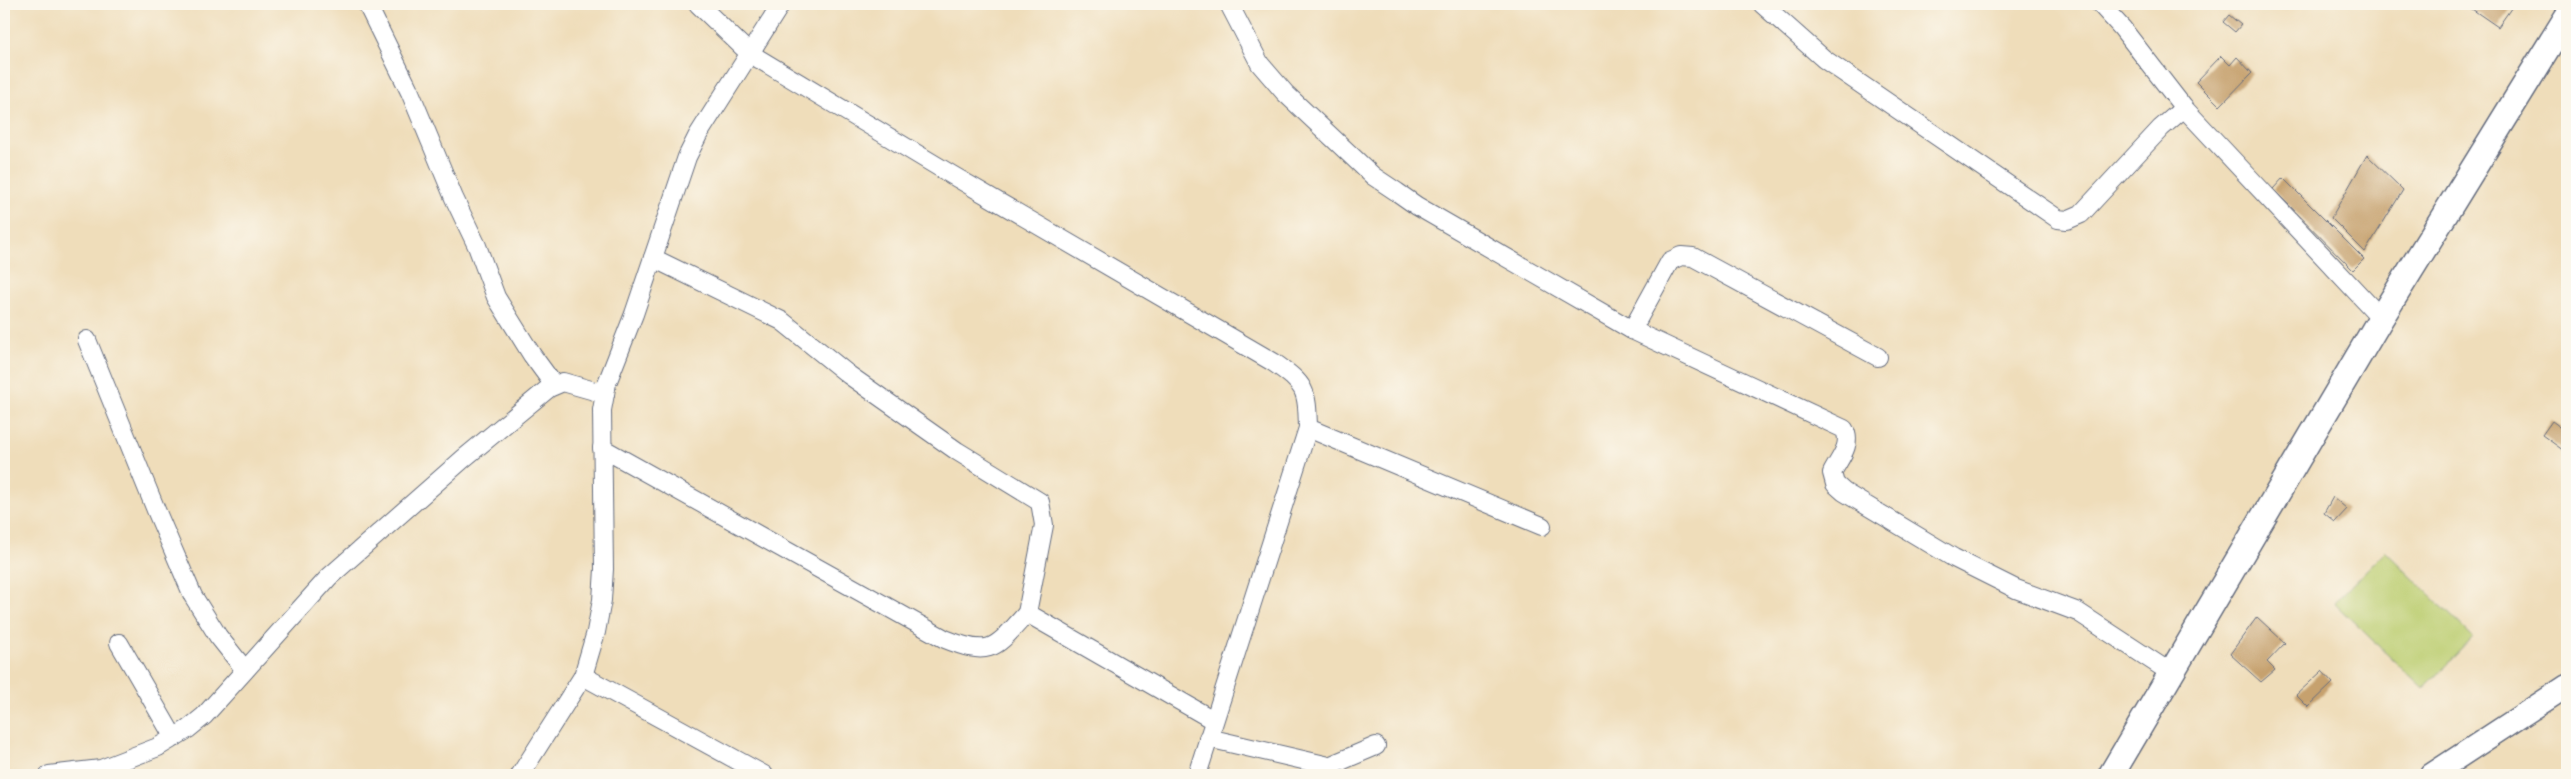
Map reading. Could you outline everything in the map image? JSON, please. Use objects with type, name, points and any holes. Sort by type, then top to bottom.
[{"type":"main road","points":[[2111,775],[2381,318],[2567,17]]},
{"type":"street","points":[[366,4],[410,92],[454,198],[477,246],[496,297],[532,355],[554,385]]},
{"type":"street","points":[[698,4],[749,53],[960,180],[1273,362],[1294,377],[1307,397],[1308,428],[1213,720],[1197,775]]},
{"type":"street","points":[[520,775],[582,676],[596,632],[602,600],[602,410],[605,394],[687,157],[749,53],[781,4]]},
{"type":"street","points":[[1229,4],[1260,64],[1285,93],[1373,176],[1425,211],[1632,330],[1844,429],[1848,435],[1848,444],[1832,473],[1835,484],[1844,492],[1954,558],[2016,589],[2078,612],[2171,673]]},
{"type":"street","points":[[1762,4],[1824,59],[2058,219],[2067,220],[2081,214],[2161,128],[2184,108]]},
{"type":"street","points":[[2100,4],[2122,28],[2184,108],[2381,318]]},
{"type":"street","points":[[1632,330],[1670,261],[1681,256],[1687,256],[1693,257],[1878,357]]},
{"type":"street","points":[[602,448],[944,639],[969,649],[982,650],[999,643],[1027,613],[1044,525],[1040,502],[957,451],[849,375],[782,321],[653,258]]},
{"type":"street","points":[[87,340],[193,596],[218,636],[245,670]]},
{"type":"street","points":[[49,775],[100,769],[158,747],[174,738],[204,716],[329,578],[463,459],[554,385],[563,382],[605,394]]},
{"type":"street","points":[[1308,428],[1542,526]]},
{"type":"street","points":[[1027,613],[1213,720]]},
{"type":"street","points":[[119,643],[174,738]]},
{"type":"street","points":[[582,676],[764,775]]},
{"type":"street","points":[[2431,775],[2567,686]]},
{"type":"street","points":[[1208,738],[1328,766],[1376,746]]},
{"type":"green space","points":[[2385,551],[2473,637],[2423,689],[2334,603]]},
{"type":"building","points":[[2471,4],[2514,4],[2498,27],[2469,7]]},
{"type":"building","points":[[2229,15],[2241,25],[2235,32],[2223,22]]},
{"type":"building","points":[[2221,56],[2230,65],[2237,57],[2252,73],[2220,106],[2196,82]]},
{"type":"building","points":[[2367,155],[2403,190],[2365,252],[2331,218]]},
{"type":"building","points":[[2283,178],[2364,259],[2353,270],[2273,189]]},
{"type":"building","points":[[2552,421],[2567,432],[2567,453],[2542,435]]},
{"type":"building","points":[[2333,497],[2347,509],[2335,522],[2324,513]]},
{"type":"building","points":[[2257,617],[2285,643],[2267,662],[2275,670],[2261,682],[2230,654]]},
{"type":"building","points":[[2322,671],[2333,683],[2308,707],[2296,695]]}]
